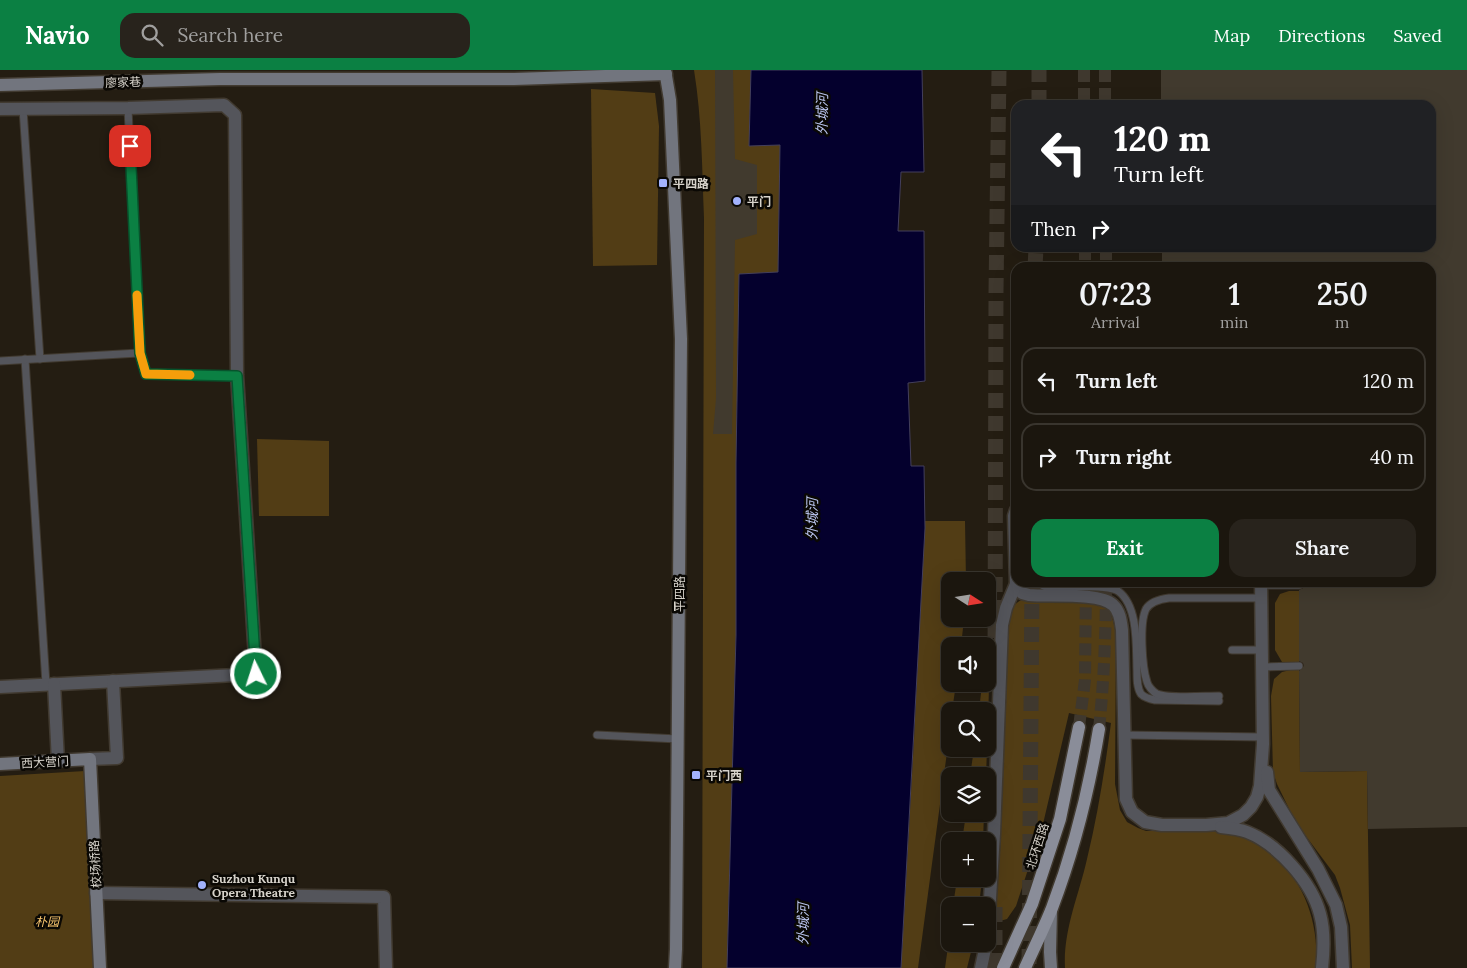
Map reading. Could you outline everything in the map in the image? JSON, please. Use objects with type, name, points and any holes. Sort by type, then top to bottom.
[{"type":"main road","name":"北环西路","points":[[1003,968],[1032,904],[1060,818],[1080,726]]},
{"type":"main road","points":[[1025,968],[1051,910],[1080,823],[1093,767],[1099,729]]},
{"type":"street","name":"廖家巷","points":[[0,85],[220,80],[514,79],[666,72]]},
{"type":"street","name":"平四路","points":[[666,72],[670,100],[681,339],[675,968]]},
{"type":"street","points":[[0,109],[224,105],[235,115],[237,376],[256,674],[0,687]]},
{"type":"street","points":[[990,897],[1002,624],[1015,587]]},
{"type":"street","points":[[1018,587],[1022,593],[1033,596],[1098,598],[1113,605],[1118,611],[1122,630],[1126,799],[1132,812],[1145,822],[1162,825],[1228,823],[1244,815],[1251,808],[1257,797],[1260,786],[1263,740],[1260,587]]},
{"type":"street","points":[[90,759],[117,758],[113,681]]},
{"type":"street","points":[[50,684],[58,761]]},
{"type":"street","points":[[1263,740],[1269,790],[1318,868],[1336,905],[1341,927],[1343,968]]},
{"type":"street","name":"西大营门","points":[[0,764],[90,759]]},
{"type":"street","name":"校场桥路","points":[[90,759],[100,968]]},
{"type":"street","points":[[1206,825],[1237,829],[1254,835],[1268,843],[1288,862],[1311,894],[1320,912],[1324,938],[1322,968]]},
{"type":"street","points":[[96,892],[384,897],[386,968]]},
{"type":"street","points":[[1051,910],[1051,968]]},
{"type":"street","points":[[981,968],[984,952]]},
{"type":"lane","points":[[128,108],[140,353],[146,374],[237,376]]},
{"type":"lane","points":[[24,109],[40,358]]},
{"type":"lane","points":[[0,361],[140,353]]},
{"type":"lane","points":[[25,360],[50,684]]},
{"type":"lane","points":[[1033,596],[1034,587]]},
{"type":"lane","points":[[1107,587],[1118,591],[1132,612],[1136,635],[1138,685],[1141,693],[1146,698],[1166,701],[1219,698],[1156,693],[1147,684],[1142,642],[1146,609],[1160,599],[1252,587]]},
{"type":"lane","points":[[1232,650],[1262,650]]},
{"type":"lane","points":[[1262,667],[1299,666]]},
{"type":"lane","points":[[597,735],[678,739]]},
{"type":"lane","points":[[1124,735],[1263,740]]},
{"type":"green space","points":[[694,70],[751,70],[749,145],[780,145],[778,273],[739,275],[736,635],[727,968],[702,968],[704,218],[700,125]]},
{"type":"green space","points":[[591,89],[655,93],[659,126],[657,265],[593,266]]},
{"type":"green space","points":[[257,439],[329,441],[329,516],[259,516]]},
{"type":"green space","points":[[924,521],[965,521],[966,572],[941,572],[941,628],[963,628],[962,637],[941,637],[941,692],[955,692],[953,702],[941,702],[941,757],[946,757],[945,767],[941,767],[941,797],[918,968],[901,968]]},
{"type":"green space","points":[[1289,591],[1299,591],[1299,662],[1282,662],[1275,650],[1275,603],[1280,594]]},
{"type":"green space","points":[[1021,600],[1088,601],[1097,603],[1107,609],[1113,619],[1116,635],[1115,784],[1120,810],[1127,822],[1146,831],[1216,830],[1248,839],[1267,850],[1283,865],[1296,882],[1306,901],[1313,923],[1316,945],[1316,968],[1065,968],[1066,940],[1095,825],[1111,723],[1069,713],[1043,824],[1016,906],[1007,919],[1000,921],[996,920],[1008,624],[1011,612],[1017,602]]},
{"type":"green space","points":[[989,628],[991,628],[990,637],[988,637]]},
{"type":"green space","points":[[1299,668],[1300,772],[1367,771],[1370,968],[1352,968],[1350,925],[1335,875],[1296,823],[1273,772],[1271,696],[1274,679],[1282,672]]},
{"type":"green space","points":[[981,692],[989,692],[989,702],[980,702]]},
{"type":"green space","points":[[973,757],[987,757],[986,767],[971,767]]},
{"type":"green space","name":"朴园","points":[[85,771],[95,968],[0,968],[0,776]]},
{"type":"green space","points":[[965,822],[984,822],[983,832],[963,832]]},
{"type":"green space","points":[[956,887],[981,887],[980,897],[954,897]]},
{"type":"green space","points":[[947,952],[971,952],[967,968],[945,968]]},
{"type":"water","name":"外城河","points":[[751,70],[922,70],[924,172],[901,172],[898,231],[924,231],[925,381],[908,383],[911,466],[924,466],[925,528],[901,968],[727,968],[736,635],[739,274],[778,272],[780,145],[749,146]]},
{"type":"building","points":[[715,70],[733,70],[735,159],[757,165],[757,234],[735,240],[732,434],[713,434],[716,398]]},
{"type":"building","points":[[1161,70],[1467,70],[1467,827],[1368,829],[1367,771],[1300,772],[1299,671],[1304,666],[1299,661],[1299,590],[1303,587],[1436,587],[1436,262],[1162,262],[1162,252],[1436,252],[1436,100],[1161,100]]},
{"type":"tunnel","points":[[995,637],[999,70]]},
{"type":"tunnel","points":[[1039,70],[1039,100]]},
{"type":"tunnel","points":[[1084,70],[1084,100]]},
{"type":"tunnel","points":[[1105,70],[1105,100]]},
{"type":"tunnel","points":[[1035,262],[1036,252]]},
{"type":"tunnel","points":[[1085,252],[1085,262]]},
{"type":"tunnel","points":[[1106,252],[1106,262]]},
{"type":"tunnel","points":[[1029,964],[1032,587]]},
{"type":"tunnel","points":[[1079,727],[1085,680],[1086,587]]},
{"type":"tunnel","points":[[1099,729],[1106,619],[1106,587]]},
{"type":"tunnel","points":[[995,952],[995,968]]},
{"type":"slow traffic","points":[[137,295],[140,353],[146,374],[190,375]]},
{"type":"place","name":"平四路","points":[[663,183]]},
{"type":"place","name":"平门","points":[[737,201]]},
{"type":"place","name":"平门西","points":[[696,775]]},
{"type":"place","name":"Suzhou Kunqu Opera Theatre","points":[[202,885]]},
{"type":"route","points":[[130,146],[140,353],[146,374],[237,376],[256,674]]}]
